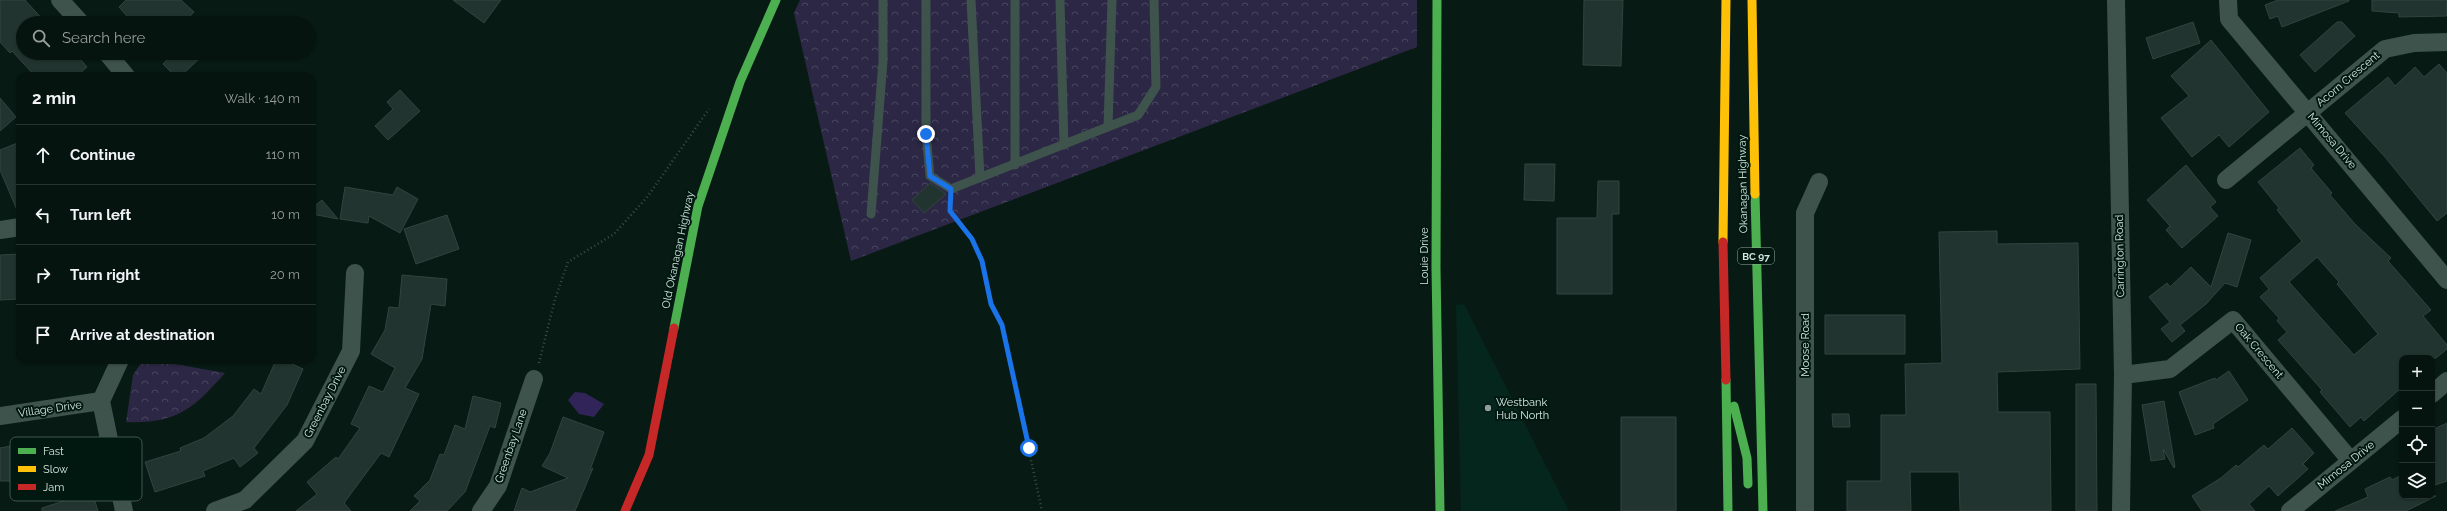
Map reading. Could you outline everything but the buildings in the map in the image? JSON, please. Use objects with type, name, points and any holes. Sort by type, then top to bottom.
[{"type":"main road","name":"Old Okanagan Highway","points":[[625,511],[649,454],[698,206],[740,82],[776,0]]},
{"type":"main road","name":"Louie Drive","points":[[1437,0],[1436,268],[1440,511]]},
{"type":"main road","name":"Okanagan Highway","points":[[1726,0],[1724,366],[1728,511]]},
{"type":"main road","name":"Okanagan Highway","points":[[1752,0],[1756,256],[1763,511]]},
{"type":"main road","points":[[1724,366],[1747,458],[1748,496]]},
{"type":"street","points":[[60,0],[75,16]]},
{"type":"street","name":"Carrington Road","points":[[2116,0],[2123,375],[2121,511]]},
{"type":"street","name":"Mimosa Drive","points":[[2228,0],[2229,19],[2447,280]]},
{"type":"street","name":"Acorn Crescent","points":[[2226,180],[2385,48],[2414,43],[2447,42]]},
{"type":"street","points":[[113,60],[123,72]]},
{"type":"street","name":"Moose Road","points":[[1805,511],[1805,214],[1819,182]]},
{"type":"street","points":[[0,230],[16,228]]},
{"type":"street","name":"Greenbay Drive","points":[[215,511],[245,500],[304,441],[351,351],[355,273]]},
{"type":"street","name":"Oak Crescent","points":[[2123,375],[2170,369],[2232,320],[2351,461]]},
{"type":"street","points":[[109,437],[101,401],[118,364]]},
{"type":"street","name":"Greenbay Lane","points":[[481,511],[498,486],[534,379]]},
{"type":"street","points":[[2435,391],[2447,381]]},
{"type":"street","name":"Village Drive","points":[[0,416],[101,401]]},
{"type":"street","name":"Mimosa Drive","points":[[2290,511],[2399,421]]},
{"type":"street","points":[[122,501],[124,511]]},
{"type":"lane","points":[[871,214],[883,61],[883,0]]},
{"type":"lane","points":[[926,0],[926,134],[930,176],[951,189],[1015,165],[1138,115],[1156,87],[1154,0]]},
{"type":"lane","points":[[971,0],[980,178]]},
{"type":"lane","points":[[1015,0],[1015,165]]},
{"type":"lane","points":[[1060,0],[1064,145]]},
{"type":"lane","points":[[1108,127],[1112,0]]},
{"type":"path","points":[[534,379],[555,299],[568,262],[614,234],[648,196],[710,108]]},
{"type":"path","points":[[951,189],[950,211],[972,239],[982,261],[991,304],[1002,325],[1042,511]]},
{"type":"shaded area","name":"Westbank Hub North","points":[[1464,304],[1569,511],[1461,511],[1456,305]]},
{"type":"shaded area","points":[[575,392],[585,393],[604,404],[594,417],[579,414],[568,400]]},
{"type":"green space","points":[[800,0],[1417,0],[1417,47],[851,261],[794,13]]},
{"type":"green space","points":[[140,364],[175,364],[225,373],[214,386],[183,412],[158,420],[126,422],[133,375]]},
{"type":"traffic: fast","points":[[674,328],[698,206],[740,82],[776,0]]},
{"type":"traffic: fast","points":[[1437,0],[1436,268],[1440,511]]},
{"type":"traffic: fast","points":[[1755,194],[1763,511]]},
{"type":"traffic: fast","points":[[1726,380],[1728,511]]},
{"type":"traffic: fast","points":[[1734,406],[1747,458],[1748,484]]},
{"type":"traffic: slow","points":[[1723,242],[1726,0]]},
{"type":"traffic: slow","points":[[1752,0],[1755,194]]},
{"type":"traffic: jam","points":[[1723,242],[1726,380]]},
{"type":"traffic: jam","points":[[625,511],[649,455],[674,328]]},
{"type":"place","name":"Westbank Hub North","points":[[1488,408]]},
{"type":"route","points":[[926,134],[930,176],[951,189],[950,211],[972,239],[982,261],[991,304],[1002,325],[1018,390],[1029,448]]}]
